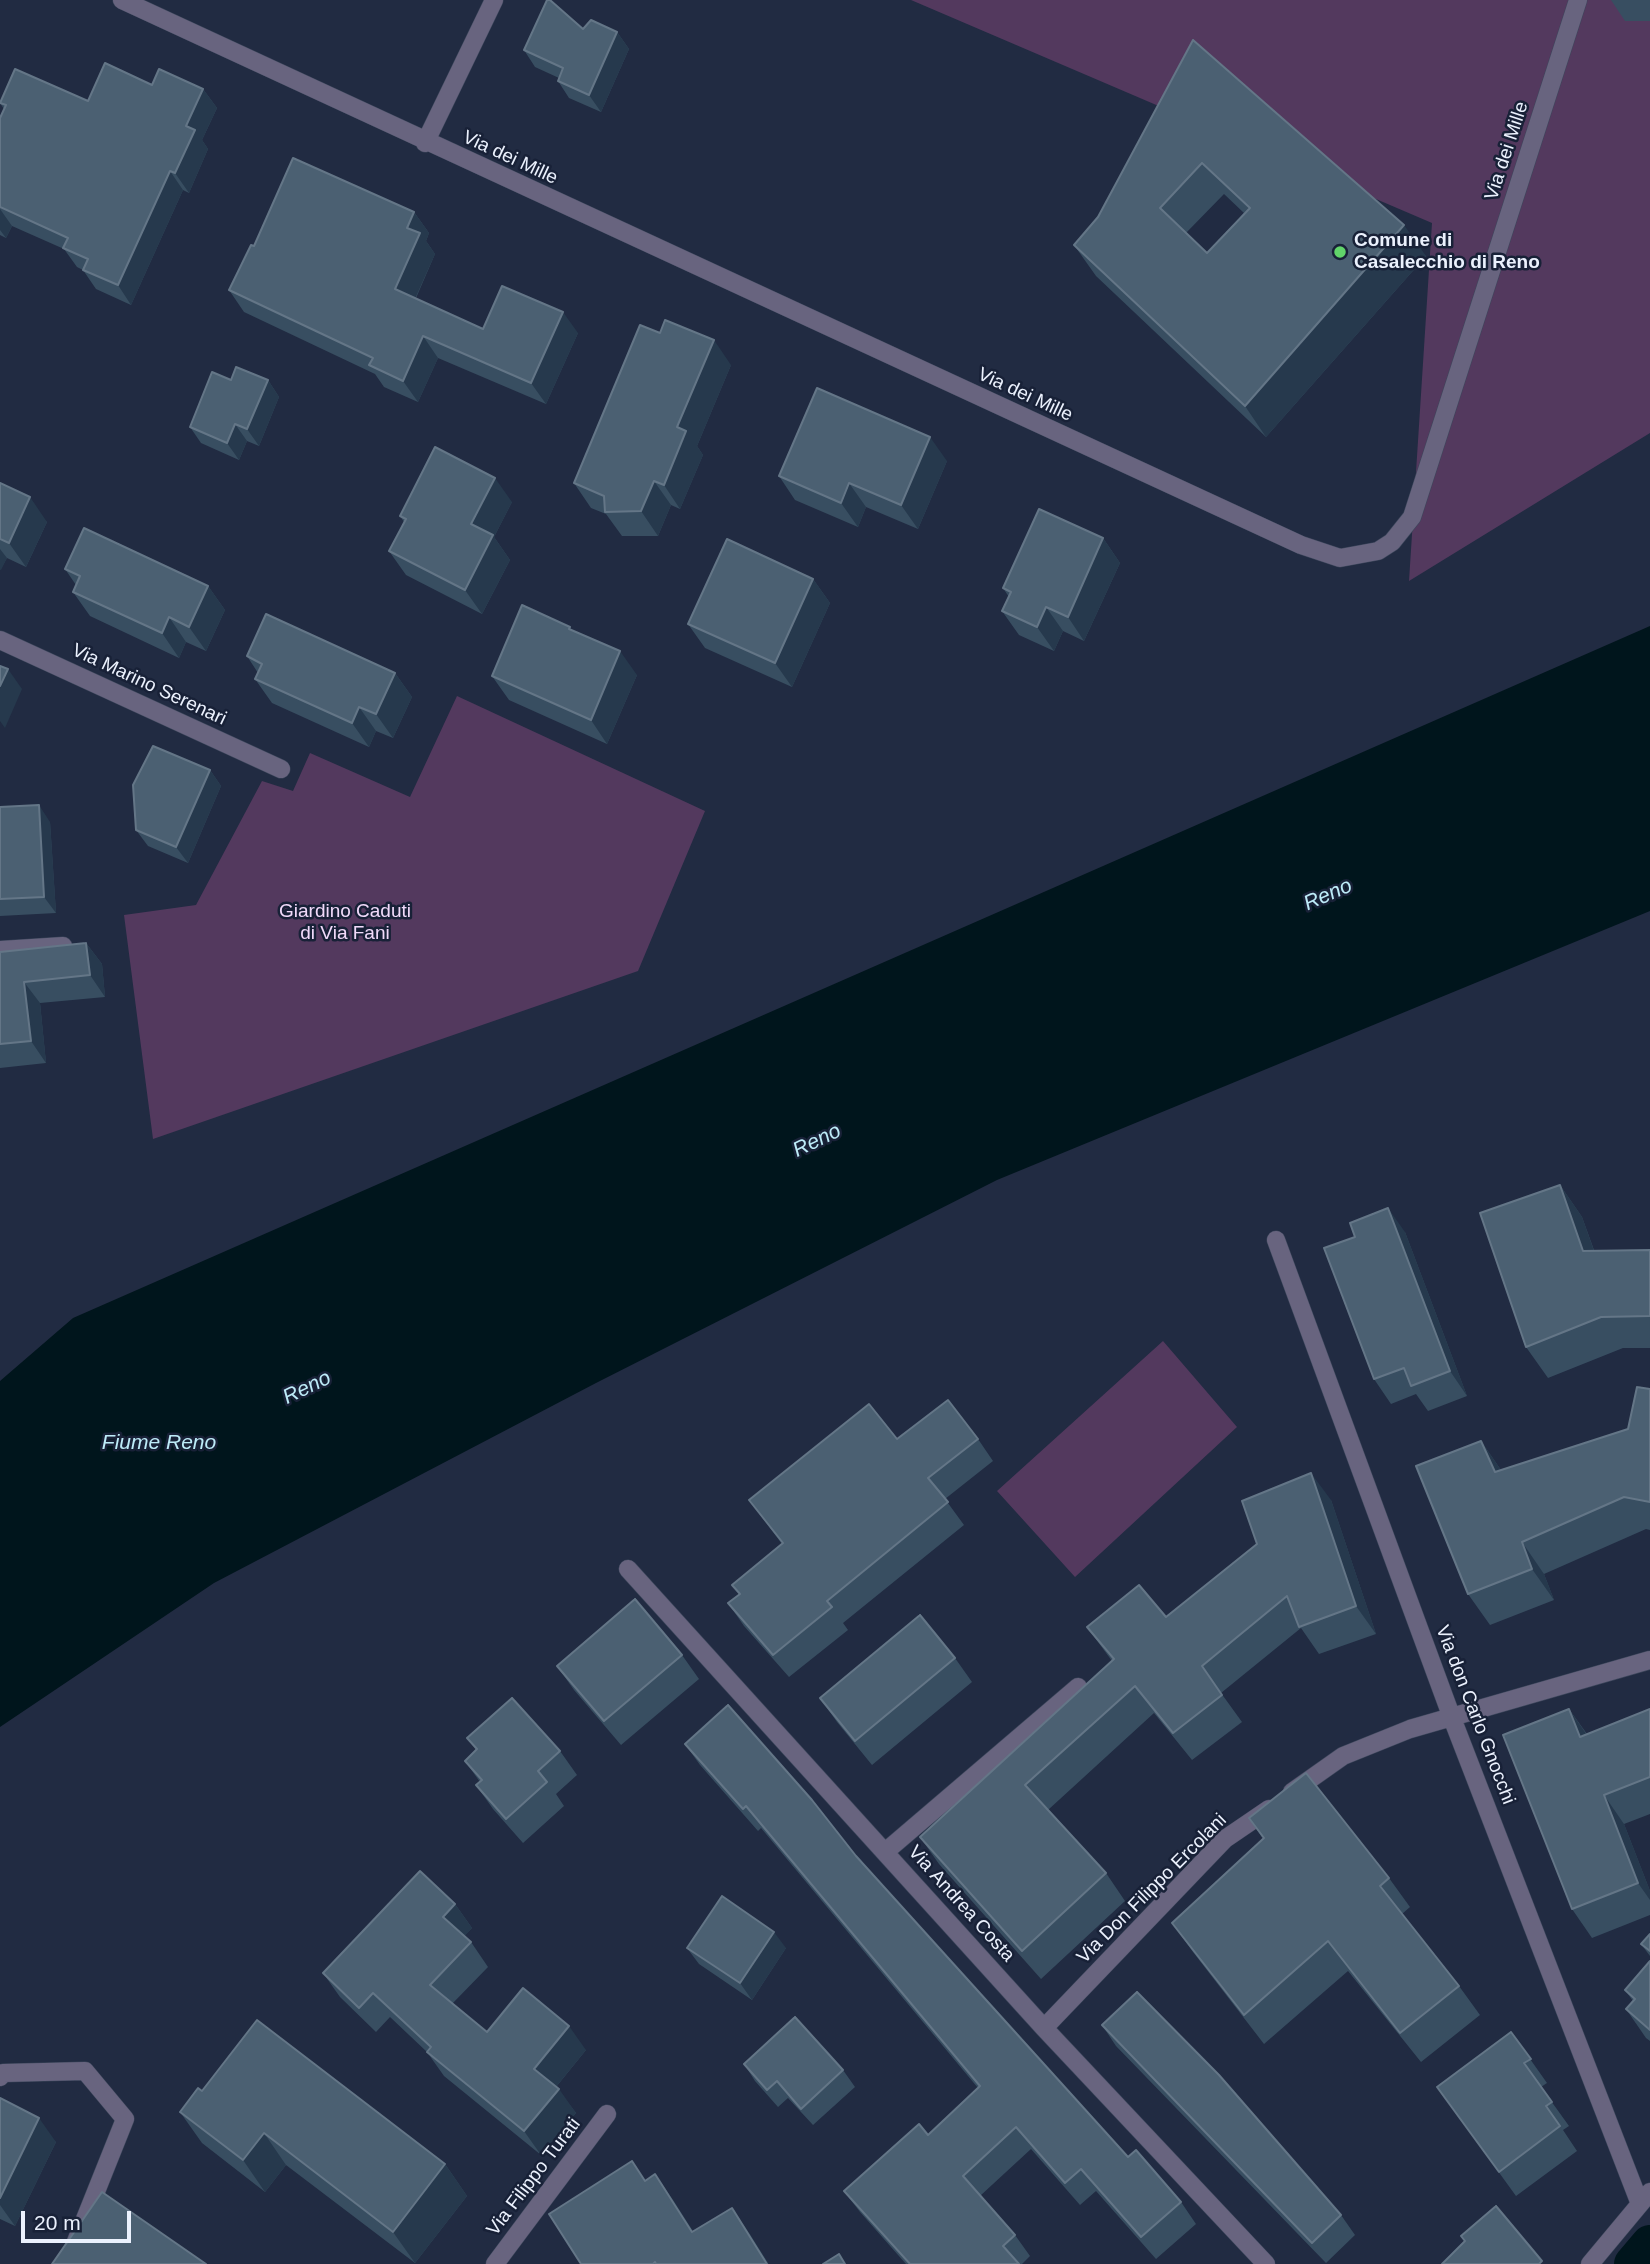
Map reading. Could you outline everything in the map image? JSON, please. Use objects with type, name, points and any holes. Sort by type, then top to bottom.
[{"type":"street","name":"Via dei Mille","points":[[122,0],[425,143],[1301,545],[1340,558],[1360,556],[1392,542],[1403,530],[1417,504],[1578,0]]},
{"type":"street","points":[[425,143],[495,0]]},
{"type":"street","name":"Via Marino Serenari","points":[[0,640],[281,769]]},
{"type":"street","points":[[0,950],[87,945]]},
{"type":"street","name":"Via don Carlo Gnocchi","points":[[1276,1240],[1452,1718],[1645,2198]]},
{"type":"street","name":"Via Andrea Costa","points":[[628,1569],[1044,2028],[1266,2264]]},
{"type":"street","name":"Via Don Filippo Ercolani","points":[[1044,2028],[1225,1839],[1343,1756],[1410,1729],[1650,1660]]},
{"type":"street","points":[[885,1852],[1079,1687]]},
{"type":"street","points":[[0,2077],[3,2073],[85,2071],[125,2119],[68,2264]]},
{"type":"street","name":"Via Filippo Turati","points":[[495,2264],[607,2114]]},
{"type":"street","points":[[1590,2264],[1645,2198]]},
{"type":"green space","points":[[911,0],[1650,0],[1650,433],[1409,581],[1432,223]]},
{"type":"green space","name":"Giardino Caduti di Via Fani","points":[[457,696],[705,811],[638,971],[153,1139],[124,915],[196,905],[262,781],[293,791],[310,753],[410,797]]},
{"type":"green space","points":[[1163,1341],[1237,1427],[1075,1577],[997,1491]]},
{"type":"water","name":"Fiume Reno","points":[[1650,626],[1650,911],[997,1180],[596,1383],[214,1583],[0,1727],[0,1381],[73,1318]]},
{"type":"building","points":[[547,0],[583,29],[591,20],[617,32],[589,95],[558,81],[563,68],[524,50]]},
{"type":"building","name":"Comune di Casalecchio di Reno","points":[[1193,40],[1404,225],[1245,406],[1074,245],[1098,217]],"holes":[[[1202,163],[1250,208],[1207,253],[1160,208]]]},
{"type":"building","points":[[105,63],[152,85],[159,69],[203,89],[186,126],[195,130],[175,173],[170,171],[118,285],[83,270],[88,259],[63,248],[68,238],[0,207],[0,118],[6,105],[0,103],[15,69],[88,101]]},
{"type":"building","points":[[293,158],[414,212],[407,228],[420,233],[395,289],[483,329],[502,286],[563,312],[531,383],[423,336],[403,381],[369,365],[373,358],[229,290],[251,245],[254,246]]},
{"type":"building","points":[[665,320],[714,340],[677,427],[686,431],[664,485],[654,481],[641,511],[605,512],[604,496],[574,483],[640,325],[660,333]]},
{"type":"building","points":[[236,367],[268,380],[247,429],[235,424],[227,443],[190,427],[212,372],[231,380]]},
{"type":"building","points":[[817,388],[930,437],[901,505],[849,483],[841,503],[779,476]]},
{"type":"building","points":[[435,447],[495,478],[471,524],[493,535],[465,590],[389,551],[406,519],[400,516]]},
{"type":"building","points":[[0,483],[30,497],[9,543],[0,539]]},
{"type":"building","points":[[1039,509],[1103,538],[1068,617],[1046,607],[1037,627],[1002,611],[1011,592],[1003,588]]},
{"type":"building","points":[[84,528],[208,586],[189,627],[169,617],[162,633],[73,592],[80,576],[65,569]]},
{"type":"building","points":[[727,539],[813,579],[775,663],[688,624]]},
{"type":"building","points":[[522,605],[620,651],[591,720],[492,676]]},
{"type":"building","points":[[266,614],[395,673],[376,714],[359,707],[352,723],[255,679],[262,664],[247,656]]},
{"type":"building","points":[[0,666],[8,669],[0,686]]},
{"type":"building","points":[[153,746],[210,770],[176,847],[136,830],[133,785]]},
{"type":"building","points":[[39,805],[44,897],[0,899],[0,807]]},
{"type":"building","points":[[86,943],[90,975],[24,982],[31,1041],[0,1044],[0,952]]},
{"type":"building","points":[[1560,1185],[1583,1251],[1650,1250],[1650,1316],[1601,1317],[1526,1347],[1480,1213]]},
{"type":"building","points":[[1388,1208],[1450,1371],[1411,1386],[1404,1368],[1374,1379],[1324,1248],[1355,1237],[1350,1223]]},
{"type":"building","points":[[1637,1387],[1650,1389],[1650,1502],[1624,1497],[1522,1542],[1532,1569],[1468,1594],[1416,1466],[1481,1441],[1495,1472],[1628,1429]]},
{"type":"building","points":[[948,1400],[978,1439],[928,1478],[948,1502],[827,1601],[832,1607],[773,1655],[728,1603],[740,1594],[732,1585],[783,1543],[749,1500],[869,1404],[897,1439]]},
{"type":"building","points":[[1311,1473],[1356,1606],[1299,1627],[1287,1596],[1202,1666],[1222,1695],[1173,1733],[1135,1686],[1025,1785],[1106,1873],[1022,1951],[920,1837],[1114,1659],[1087,1627],[1139,1585],[1166,1617],[1257,1544],[1242,1501]]},
{"type":"building","points":[[635,1599],[682,1655],[604,1721],[557,1666]]},
{"type":"building","points":[[920,1615],[955,1658],[855,1741],[820,1698]]},
{"type":"building","points":[[512,1698],[560,1751],[538,1771],[547,1782],[506,1819],[476,1785],[482,1780],[465,1761],[477,1749],[467,1738]]},
{"type":"building","points":[[728,1705],[812,1800],[856,1856],[1128,2157],[1136,2150],[1181,2202],[1141,2237],[1081,2169],[1065,2183],[1016,2127],[963,2176],[1015,2235],[1003,2246],[1019,2264],[910,2264],[844,2191],[919,2124],[928,2135],[980,2086],[746,1806],[743,1809],[685,1744]]},
{"type":"building","points":[[1569,1709],[1580,1737],[1650,1709],[1650,1777],[1604,1795],[1638,1883],[1572,1909],[1503,1735]]},
{"type":"building","points":[[1306,1773],[1389,1878],[1380,1886],[1459,1986],[1400,2033],[1328,1941],[1244,2015],[1172,1923],[1264,1838],[1249,1818]]},
{"type":"building","points":[[420,1871],[455,1904],[443,1917],[471,1942],[430,1985],[487,2032],[523,1988],[569,2026],[534,2069],[559,2089],[524,2131],[427,2052],[431,2047],[373,1993],[359,2008],[323,1973]]},
{"type":"building","points":[[722,1896],[774,1932],[740,1983],[687,1948]]},
{"type":"building","points":[[1650,1934],[1650,1951],[1641,1944]]},
{"type":"building","points":[[1650,1961],[1650,2030],[1626,2009],[1635,1999],[1625,1990]]},
{"type":"building","points":[[1137,1992],[1219,2075],[1341,2215],[1312,2243],[1102,2025]]},
{"type":"building","points":[[795,2017],[843,2070],[801,2109],[777,2081],[767,2090],[744,2064]]},
{"type":"building","points":[[257,2020],[445,2164],[393,2232],[264,2133],[243,2160],[180,2112],[198,2088],[202,2091]]},
{"type":"building","points":[[1511,2032],[1531,2059],[1524,2063],[1552,2102],[1546,2106],[1560,2126],[1499,2172],[1437,2087]]},
{"type":"building","points":[[0,2098],[39,2118],[0,2198]]},
{"type":"building","points":[[632,2161],[645,2181],[655,2174],[692,2232],[732,2208],[767,2264],[581,2264],[549,2214]]},
{"type":"building","points":[[102,2192],[206,2264],[52,2264]]},
{"type":"building","points":[[1496,2206],[1542,2261],[1539,2264],[1442,2264],[1465,2241],[1461,2236]]},
{"type":"building","points":[[839,2254],[845,2264],[823,2264]]},
{"type":"waterway","points":[[1633,2264],[1650,2244]]},
{"type":"place","name":"Comune di Casalecchio di Reno","points":[[1340,252]]},
{"type":"water label","name":"Reno","points":[[1328,895]]},
{"type":"water label","name":"Reno","points":[[817,1141]]},
{"type":"water label","name":"Reno","points":[[307,1388]]}]
